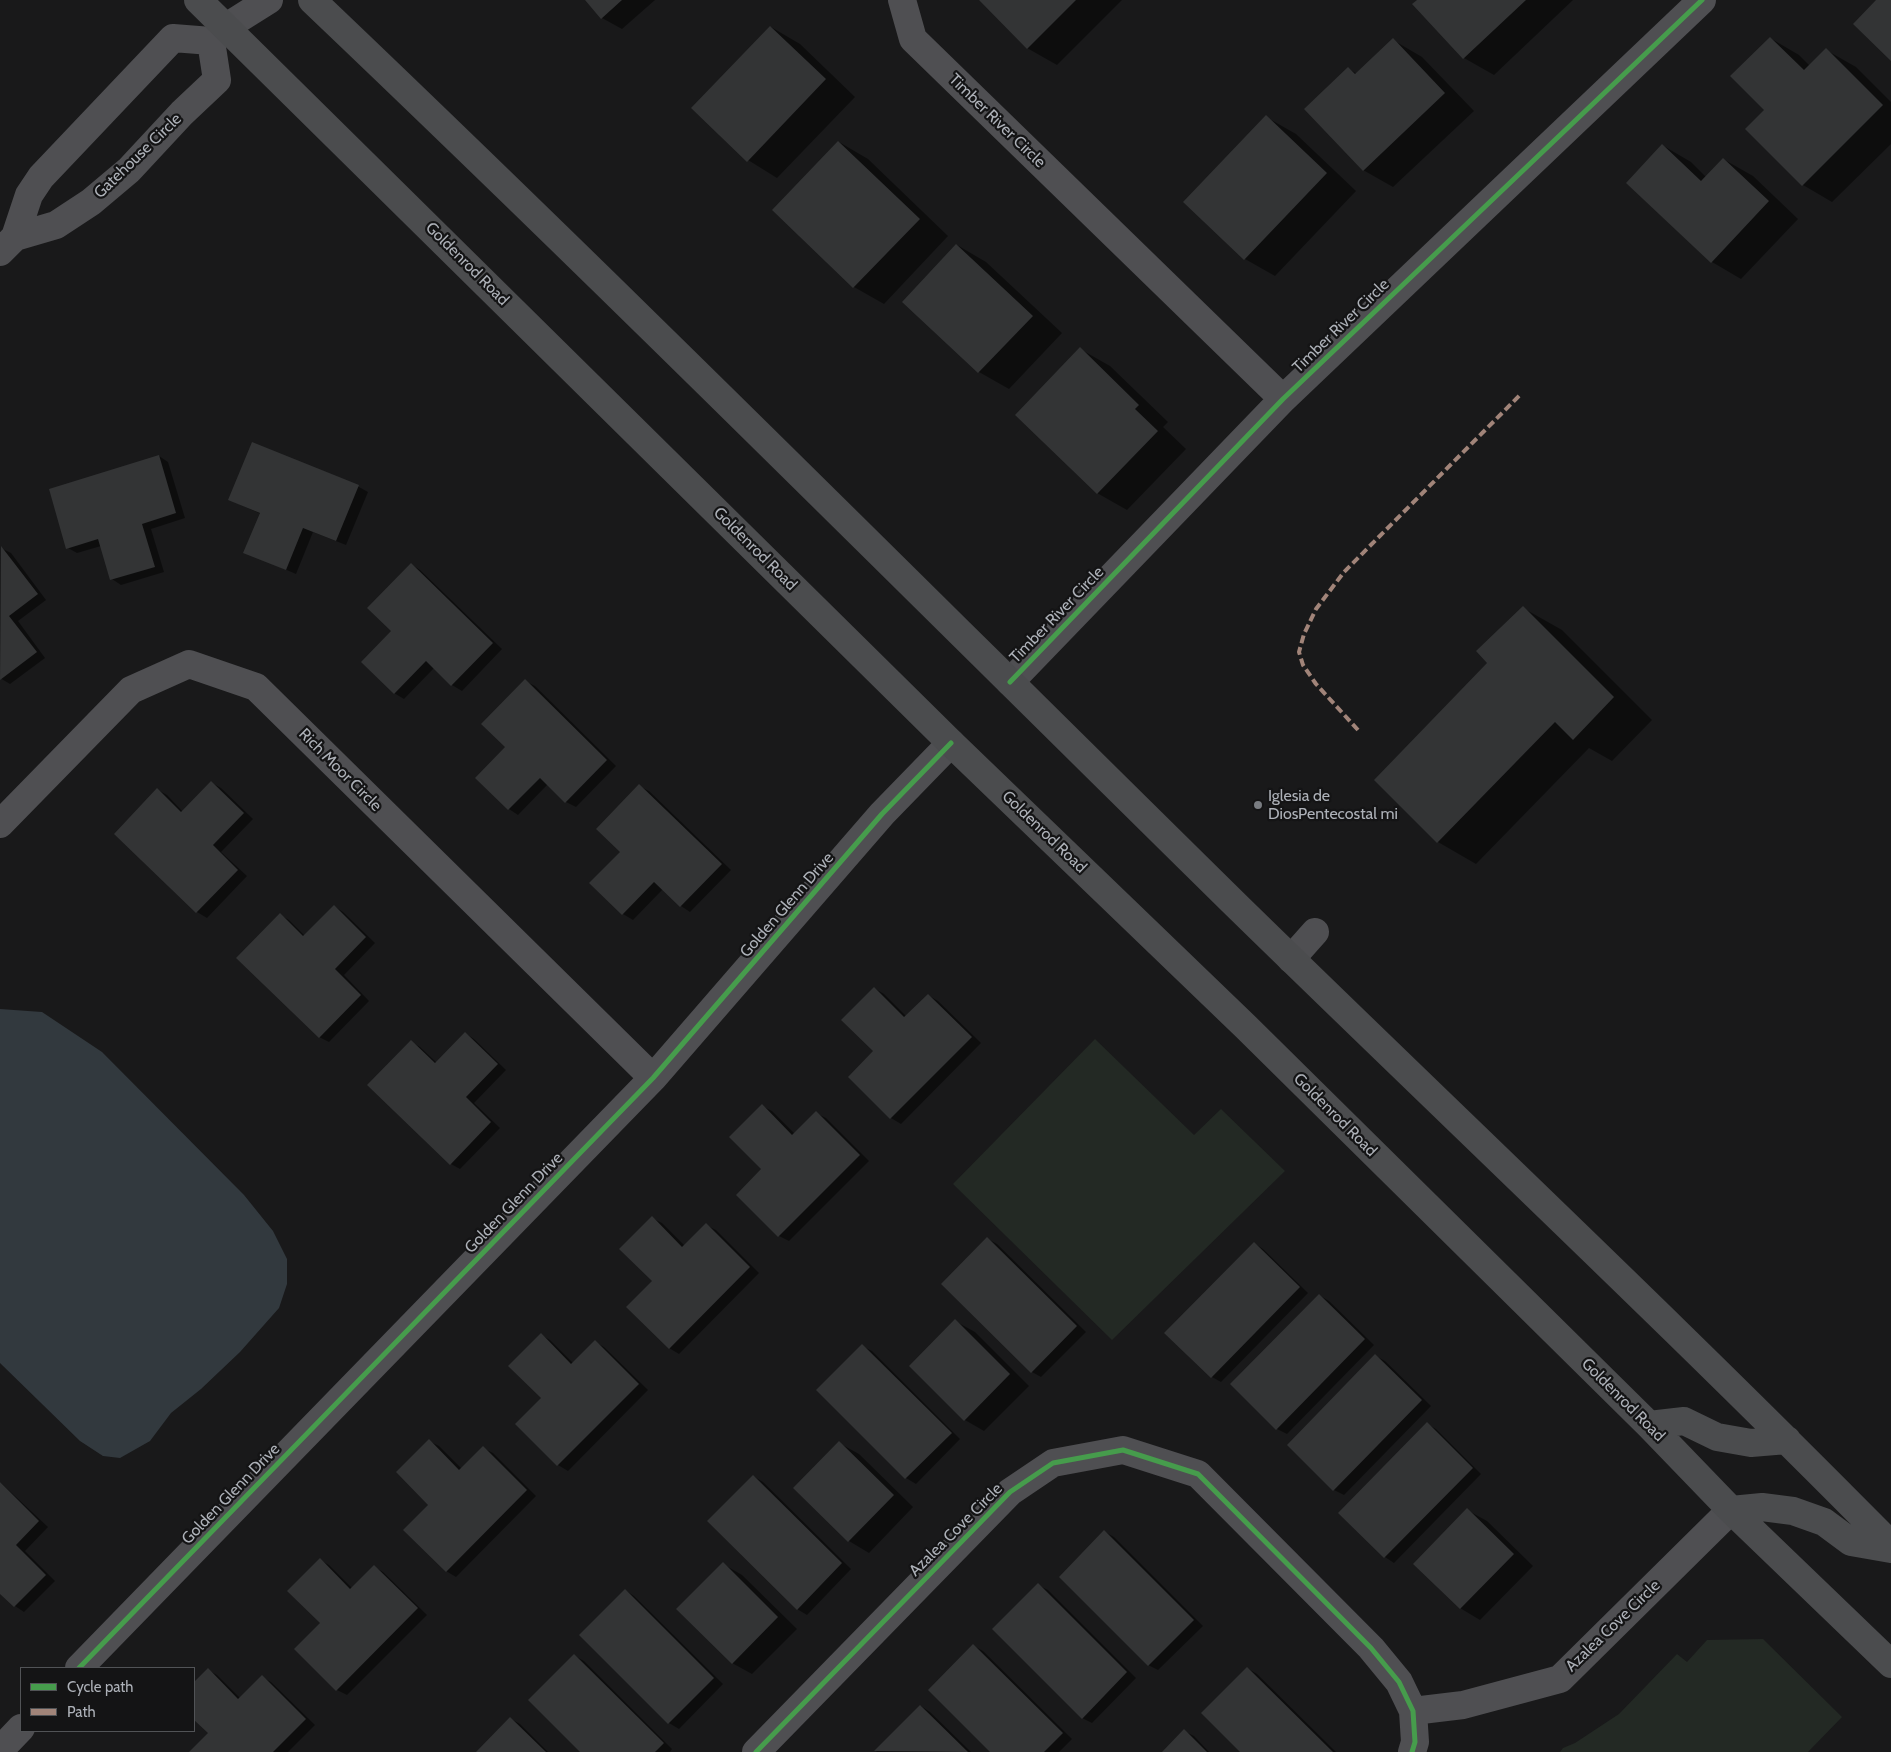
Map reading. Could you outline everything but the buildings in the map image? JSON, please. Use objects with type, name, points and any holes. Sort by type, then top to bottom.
[{"type":"main road","name":"Goldenrod Road","points":[[198,0],[219,34],[1246,1027],[1649,1426],[1731,1510],[1891,1664]]},
{"type":"main road","points":[[312,0],[488,168],[1291,958],[1787,1440],[1891,1545]]},
{"type":"main road","points":[[1649,1426],[1684,1421],[1718,1437],[1751,1442],[1787,1440]]},
{"type":"main road","points":[[1731,1510],[1762,1507],[1793,1511],[1824,1522],[1851,1542],[1891,1549]]},
{"type":"street","points":[[219,34],[269,0]]},
{"type":"street","name":"Timber River Circle","points":[[902,0],[913,39],[1283,399]]},
{"type":"street","name":"Timber River Circle","points":[[1010,682],[1283,399],[1702,0]]},
{"type":"street","name":"Gatehouse Circle","points":[[219,34],[218,80],[182,112],[129,170],[91,202],[56,225],[8,245],[29,196],[41,177],[173,38],[219,34]]},
{"type":"street","name":"Rich Moor Circle","points":[[0,824],[131,690],[189,664],[256,687],[653,1078]]},
{"type":"street","name":"Golden Glenn Drive","points":[[80,1667],[653,1078],[882,814],[951,743]]},
{"type":"street","points":[[1291,958],[1315,932]]},
{"type":"street","name":"Azalea Cove Circle","points":[[756,1752],[1010,1492],[1053,1464],[1123,1450],[1198,1474],[1371,1648],[1399,1682],[1413,1711],[1415,1742],[1412,1752]]},
{"type":"street","name":"Azalea Cove Circle","points":[[1413,1711],[1463,1705],[1560,1679],[1731,1510]]},
{"type":"street","points":[[0,1750],[20,1729]]},
{"type":"shaded area","points":[[0,1009],[42,1012],[102,1052],[244,1195],[273,1231],[287,1259],[287,1284],[279,1308],[240,1352],[201,1389],[171,1413],[150,1441],[120,1458],[103,1456],[80,1441],[0,1363]]},
{"type":"shaded area","points":[[1095,1039],[1194,1135],[1221,1109],[1285,1171],[1112,1340],[953,1184]]},
{"type":"shaded area","points":[[1763,1639],[1842,1717],[1808,1752],[1560,1752],[1563,1748],[1575,1743],[1619,1714],[1677,1654],[1687,1662],[1707,1640]]},
{"type":"marked path","points":[[1358,730],[1316,684],[1303,665],[1299,652],[1304,634],[1316,609],[1344,572],[1520,395]]},
{"type":"cycle path","points":[[1010,682],[1283,399],[1702,0]]},
{"type":"cycle path","points":[[80,1667],[653,1078],[882,814],[951,743]]},
{"type":"cycle path","points":[[756,1752],[1010,1492],[1053,1463],[1123,1450],[1198,1474],[1371,1648],[1399,1682],[1413,1711],[1415,1742],[1412,1752]]},
{"type":"place","name":"Iglesia de DiosPentecostal mi","points":[[1258,805]]}]
